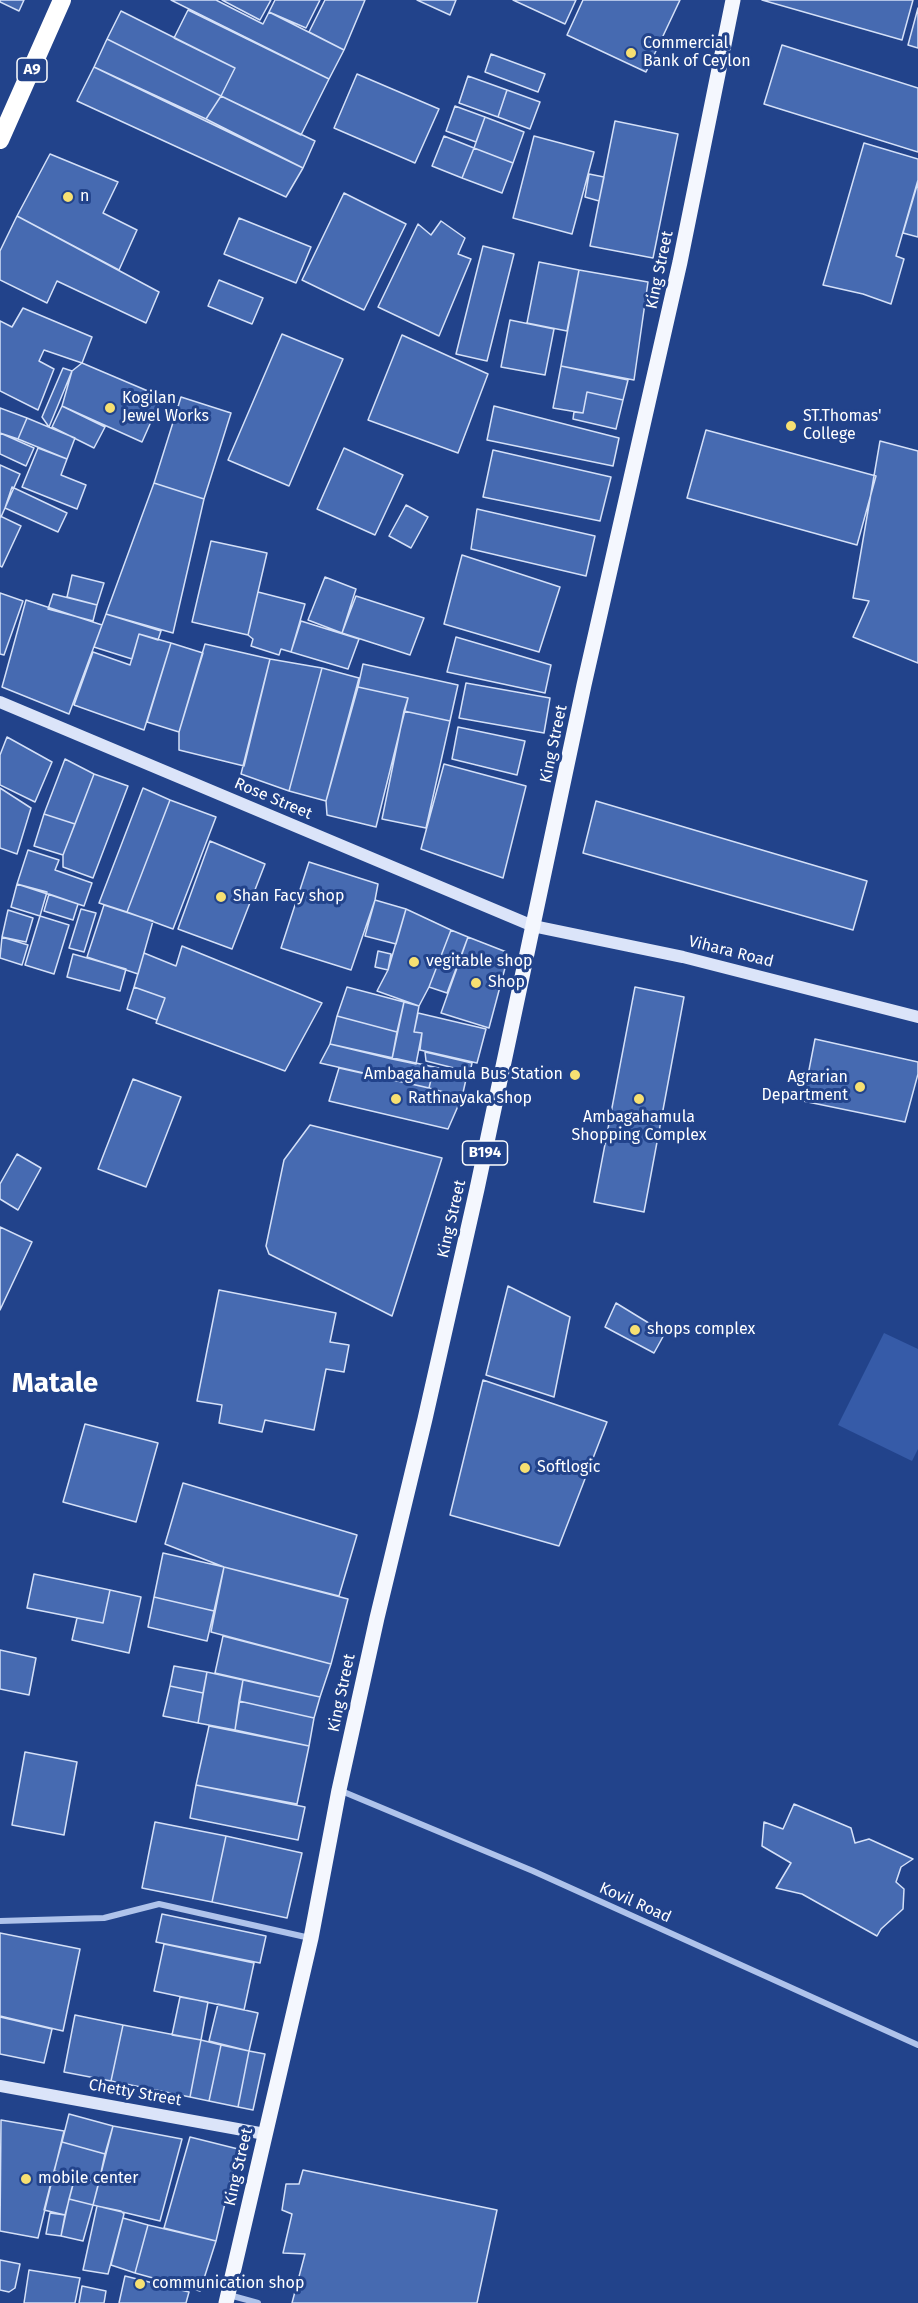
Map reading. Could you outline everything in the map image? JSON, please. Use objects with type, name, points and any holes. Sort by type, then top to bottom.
[{"type":"highway","name":"A9","points":[[0,140],[62,0]]},
{"type":"main road","name":"King Street","points":[[227,2299],[311,1938],[339,1790],[377,1618],[470,1224],[584,686],[680,262],[733,0]]},
{"type":"street","name":"Rose Street","points":[[0,702],[533,926]]},
{"type":"street","name":"Vihara Road","points":[[533,926],[683,957],[918,1017]]},
{"type":"street","name":"Kovil Road","points":[[339,1790],[533,1871],[918,2045]]},
{"type":"street","points":[[0,1921],[104,1918],[159,1904],[311,1938]]},
{"type":"street","name":"Chetty Street","points":[[0,2086],[265,2134]]},
{"type":"street","points":[[227,2299],[258,2303]]},
{"type":"shaded area","points":[[884,1333],[918,1349],[918,1449],[912,1461],[838,1425]]},
{"type":"building","points":[[0,0],[24,0],[19,11]]},
{"type":"building","points":[[171,0],[216,0],[263,24],[269,12],[344,50],[329,79]]},
{"type":"building","points":[[222,0],[271,0],[260,20]]},
{"type":"building","points":[[275,0],[320,0],[306,28],[269,12]]},
{"type":"building","points":[[325,0],[365,0],[344,50],[309,32]]},
{"type":"building","points":[[417,0],[456,0],[450,15]]},
{"type":"building","points":[[513,0],[576,0],[565,24]]},
{"type":"building","name":"Commercial Bank of Ceylon","points":[[583,0],[680,0],[646,72],[567,35]]},
{"type":"building","points":[[762,0],[913,0],[902,40]]},
{"type":"building","points":[[918,8],[918,48],[908,45]]},
{"type":"building","points":[[188,10],[329,79],[301,135],[221,96],[235,68],[174,38]]},
{"type":"building","points":[[121,11],[235,68],[221,96],[107,39]]},
{"type":"building","points":[[107,39],[221,96],[206,119],[94,67]]},
{"type":"building","points":[[782,45],[918,88],[918,152],[764,104]]},
{"type":"building","points":[[491,54],[545,74],[538,92],[485,72]]},
{"type":"building","points":[[94,67],[303,168],[286,197],[77,101]]},
{"type":"building","points":[[357,74],[439,109],[415,163],[334,128]]},
{"type":"building","points":[[468,76],[507,90],[498,117],[459,103]]},
{"type":"building","points":[[507,90],[540,102],[530,129],[498,117]]},
{"type":"building","points":[[221,96],[315,141],[303,168],[206,119]]},
{"type":"building","points":[[455,106],[485,117],[476,142],[446,131]]},
{"type":"building","points":[[485,117],[524,132],[513,163],[474,148]]},
{"type":"building","points":[[615,121],[678,134],[653,258],[590,246]]},
{"type":"building","points":[[444,136],[474,148],[462,178],[432,166]]},
{"type":"building","points":[[534,136],[594,152],[572,234],[513,218]]},
{"type":"building","points":[[864,143],[918,159],[918,180],[896,256],[904,259],[891,304],[863,294],[823,285]]},
{"type":"building","points":[[474,148],[513,163],[502,193],[462,178]]},
{"type":"building","name":"n","points":[[50,154],[118,182],[103,213],[137,230],[119,270],[17,216]]},
{"type":"building","points":[[589,174],[604,177],[599,201],[585,197]]},
{"type":"building","points":[[918,182],[918,237],[903,233]]},
{"type":"building","points":[[344,193],[406,224],[364,310],[302,280]]},
{"type":"building","points":[[17,216],[159,292],[146,323],[57,281],[47,303],[0,280],[0,251]]},
{"type":"building","points":[[239,218],[311,247],[296,283],[224,254]]},
{"type":"building","points":[[441,221],[465,238],[458,254],[471,259],[439,336],[378,307],[418,224],[431,235]]},
{"type":"building","points":[[483,246],[514,254],[487,361],[456,354]]},
{"type":"building","points":[[539,262],[579,270],[567,331],[527,323]]},
{"type":"building","points":[[579,270],[648,282],[634,380],[561,366]]},
{"type":"building","points":[[219,280],[263,298],[252,324],[208,306]]},
{"type":"building","points":[[23,308],[92,337],[82,363],[44,350],[39,361],[54,369],[38,410],[0,391],[0,321],[12,327]]},
{"type":"building","points":[[510,320],[554,329],[545,375],[501,367]]},
{"type":"building","points":[[282,334],[343,359],[289,486],[228,460]]},
{"type":"building","points":[[402,335],[488,374],[458,453],[368,420]]},
{"type":"building","points":[[82,363],[162,397],[142,442],[62,406],[72,371]]},
{"type":"building","points":[[561,366],[628,380],[623,400],[587,392],[583,413],[553,408]]},
{"type":"building","points":[[63,368],[72,371],[49,427],[42,417]]},
{"type":"building","points":[[587,392],[623,400],[616,429],[573,419],[574,412],[583,413]]},
{"type":"building","points":[[181,397],[231,413],[204,499],[154,483]]},
{"type":"building","points":[[62,406],[105,427],[94,448],[52,427]]},
{"type":"building","points":[[494,406],[619,438],[613,466],[487,440]]},
{"type":"building","points":[[0,408],[27,418],[18,439],[0,433]]},
{"type":"building","points":[[27,418],[75,438],[67,459],[18,439]]},
{"type":"building","points":[[706,430],[876,476],[857,545],[687,498]]},
{"type":"building","points":[[0,433],[34,448],[26,466],[0,454]]},
{"type":"building","points":[[880,441],[918,451],[918,663],[853,637],[869,601],[853,598]]},
{"type":"building","points":[[38,448],[67,459],[61,475],[86,485],[77,509],[22,487]]},
{"type":"building","points":[[344,448],[403,475],[375,535],[317,509]]},
{"type":"building","points":[[493,450],[611,477],[600,521],[483,497]]},
{"type":"building","points":[[0,465],[20,474],[1,517],[0,516]]},
{"type":"building","points":[[154,483],[204,499],[173,633],[106,614]]},
{"type":"building","points":[[12,487],[67,513],[58,532],[5,508]]},
{"type":"building","points":[[406,505],[428,517],[411,548],[389,536]]},
{"type":"building","points":[[477,509],[595,536],[586,576],[471,549]]},
{"type":"building","points":[[0,516],[21,526],[2,567],[0,566]]},
{"type":"building","points":[[211,541],[267,553],[248,635],[192,622]]},
{"type":"building","points":[[462,555],[560,587],[539,652],[444,624]]},
{"type":"building","points":[[72,575],[104,583],[97,605],[67,597]]},
{"type":"building","points":[[325,577],[356,589],[342,633],[308,620]]},
{"type":"building","points":[[258,592],[305,604],[291,652],[281,649],[279,655],[251,646],[253,639],[248,635]]},
{"type":"building","points":[[0,593],[23,601],[4,655],[0,654]]},
{"type":"building","points":[[53,594],[97,605],[93,621],[48,609]]},
{"type":"building","points":[[356,596],[424,618],[410,655],[342,633]]},
{"type":"building","points":[[26,600],[102,625],[69,714],[2,687]]},
{"type":"building","points":[[106,614],[161,631],[158,640],[139,634],[132,659],[94,647]]},
{"type":"building","points":[[301,621],[359,639],[348,669],[291,652]]},
{"type":"building","points":[[139,634],[171,643],[144,730],[74,705],[93,652],[130,665]]},
{"type":"building","points":[[456,637],[551,665],[545,693],[447,672]]},
{"type":"building","points":[[171,643],[203,653],[179,732],[147,722]]},
{"type":"building","points":[[205,644],[270,659],[244,766],[179,750],[179,732]]},
{"type":"building","points":[[270,659],[322,668],[289,791],[241,774]]},
{"type":"building","points":[[363,664],[458,685],[450,721],[404,711],[408,698],[358,687]]},
{"type":"building","points":[[322,668],[359,678],[326,801],[289,791]]},
{"type":"building","points":[[466,683],[550,698],[544,733],[459,718]]},
{"type":"building","points":[[358,687],[408,698],[376,827],[327,815],[326,801]]},
{"type":"building","points":[[404,711],[450,721],[426,828],[382,819]]},
{"type":"building","points":[[458,727],[525,741],[517,775],[452,759]]},
{"type":"building","points":[[7,737],[52,762],[35,802],[0,785],[0,755]]},
{"type":"building","points":[[65,759],[94,774],[75,824],[44,814]]},
{"type":"building","points":[[444,764],[526,786],[503,878],[421,849]]},
{"type":"building","points":[[94,774],[128,786],[93,878],[63,867],[63,855]]},
{"type":"building","points":[[0,788],[31,808],[17,854],[0,848]]},
{"type":"building","points":[[143,788],[170,800],[127,912],[99,903]]},
{"type":"building","points":[[170,800],[216,817],[173,929],[127,912]]},
{"type":"building","points":[[596,801],[867,881],[853,930],[583,853]]},
{"type":"building","points":[[44,814],[75,824],[63,855],[34,846]]},
{"type":"building","name":"Shan Facy shop","points":[[210,841],[265,864],[232,949],[178,929]]},
{"type":"building","points":[[28,850],[59,860],[55,870],[92,883],[84,906],[17,884]]},
{"type":"building","points":[[309,862],[378,884],[375,900],[351,970],[281,948]]},
{"type":"building","points":[[17,884],[47,892],[40,916],[11,907]]},
{"type":"building","points":[[49,894],[78,904],[73,920],[44,911]]},
{"type":"building","points":[[375,900],[406,909],[396,944],[365,936]]},
{"type":"building","points":[[104,905],[153,921],[138,974],[87,957]]},
{"type":"building","points":[[81,909],[96,913],[84,952],[69,948]]},
{"type":"building","name":"vegitable shop","points":[[406,909],[451,930],[429,987],[419,1006],[377,991],[388,970]]},
{"type":"building","points":[[8,910],[33,918],[26,942],[2,937]]},
{"type":"building","points":[[40,916],[69,925],[54,974],[25,965]]},
{"type":"building","points":[[451,930],[468,937],[447,993],[429,987]]},
{"type":"building","points":[[2,937],[28,945],[22,965],[0,958]]},
{"type":"building","name":"Shop","points":[[468,937],[509,953],[489,1028],[441,1013]]},
{"type":"building","points":[[182,946],[322,1003],[285,1071],[156,1023],[165,998],[134,987],[144,953],[176,966]]},
{"type":"building","points":[[378,951],[391,954],[388,970],[375,967]]},
{"type":"building","points":[[73,954],[126,969],[120,991],[67,977]]},
{"type":"building","points":[[134,987],[165,998],[157,1020],[127,1009]]},
{"type":"building","points":[[347,987],[404,1002],[397,1032],[337,1016]]},
{"type":"building","name":"Ambagahamula Shopping Complex","points":[[635,987],[684,997],[644,1212],[594,1202]]},
{"type":"building","points":[[404,1002],[419,1006],[414,1032],[422,1033],[416,1064],[392,1059]]},
{"type":"building","points":[[418,1013],[486,1029],[477,1063],[420,1050],[422,1033],[414,1032]]},
{"type":"building","points":[[337,1016],[397,1032],[392,1059],[330,1044]]},
{"type":"building","name":"Agrarian Department","points":[[815,1039],[918,1062],[918,1074],[905,1122],[803,1101]]},
{"type":"building","points":[[330,1044],[434,1067],[429,1088],[320,1063]]},
{"type":"building","points":[[425,1052],[472,1063],[470,1072],[426,1061]]},
{"type":"building","points":[[434,1067],[467,1075],[462,1097],[429,1088]]},
{"type":"building","name":"Rathnayaka shop","points":[[339,1068],[462,1097],[448,1129],[329,1101]]},
{"type":"building","points":[[133,1079],[181,1097],[146,1187],[98,1169]]},
{"type":"building","points":[[310,1125],[442,1158],[392,1316],[269,1254],[266,1246],[284,1160]]},
{"type":"building","points":[[17,1154],[41,1168],[18,1210],[0,1199],[0,1184]]},
{"type":"building","points":[[0,1227],[32,1242],[0,1310]]},
{"type":"building","points":[[508,1286],[570,1317],[554,1397],[486,1375]]},
{"type":"building","points":[[219,1290],[336,1313],[330,1342],[349,1345],[344,1372],[326,1369],[314,1430],[265,1420],[262,1432],[219,1423],[222,1405],[197,1401]]},
{"type":"building","name":"shops complex","points":[[616,1303],[665,1333],[654,1353],[605,1327]]},
{"type":"building","name":"Softlogic","points":[[483,1380],[607,1422],[559,1546],[450,1515]]},
{"type":"building","points":[[85,1424],[158,1443],[136,1522],[63,1502]]},
{"type":"building","points":[[183,1483],[357,1535],[339,1596],[224,1567],[165,1544]]},
{"type":"building","points":[[163,1553],[224,1567],[214,1611],[154,1597]]},
{"type":"building","points":[[224,1567],[348,1599],[331,1664],[211,1632]]},
{"type":"building","points":[[34,1574],[110,1590],[103,1623],[27,1608]]},
{"type":"building","points":[[110,1590],[141,1597],[129,1653],[72,1640],[77,1618],[103,1623]]},
{"type":"building","points":[[154,1597],[214,1611],[207,1641],[148,1627]]},
{"type":"building","points":[[223,1636],[331,1664],[320,1697],[215,1673]]},
{"type":"building","points":[[0,1650],[36,1658],[29,1695],[0,1689]]},
{"type":"building","points":[[174,1666],[207,1672],[203,1693],[170,1686]]},
{"type":"building","points":[[207,1672],[243,1680],[235,1730],[198,1723]]},
{"type":"building","points":[[243,1680],[320,1697],[314,1718],[239,1701]]},
{"type":"building","points":[[170,1686],[203,1693],[198,1723],[163,1716]]},
{"type":"building","points":[[239,1701],[314,1718],[309,1746],[235,1730]]},
{"type":"building","points":[[209,1726],[309,1746],[297,1804],[196,1785]]},
{"type":"building","points":[[25,1752],[77,1762],[64,1835],[12,1825]]},
{"type":"building","points":[[196,1785],[305,1807],[298,1840],[190,1818]]},
{"type":"building","points":[[794,1804],[851,1828],[855,1843],[869,1839],[913,1859],[901,1867],[896,1882],[904,1889],[903,1909],[881,1929],[877,1936],[802,1894],[776,1888],[791,1863],[762,1846],[764,1822],[783,1829]]},
{"type":"building","points":[[155,1822],[226,1836],[212,1902],[142,1888]]},
{"type":"building","points":[[226,1836],[302,1853],[287,1918],[212,1902]]},
{"type":"building","points":[[162,1914],[266,1936],[260,1963],[156,1942]]},
{"type":"building","points":[[0,1933],[80,1949],[63,2031],[0,2016]]},
{"type":"building","points":[[164,1944],[254,1963],[244,2010],[154,1991]]},
{"type":"building","points":[[180,1997],[208,2002],[201,2040],[172,2035]]},
{"type":"building","points":[[218,2004],[258,2013],[249,2051],[209,2041]]},
{"type":"building","points":[[75,2015],[123,2025],[111,2081],[64,2072]]},
{"type":"building","points":[[0,2017],[52,2029],[44,2063],[0,2054]]},
{"type":"building","points":[[123,2025],[201,2040],[190,2097],[111,2081]]},
{"type":"building","points":[[201,2040],[221,2045],[209,2101],[190,2097]]},
{"type":"building","points":[[221,2045],[249,2051],[238,2107],[209,2101]]},
{"type":"building","points":[[249,2051],[265,2054],[253,2110],[238,2107]]},
{"type":"building","points":[[69,2114],[113,2126],[105,2154],[62,2142]]},
{"type":"building","name":"mobile center","points":[[1,2120],[64,2131],[38,2238],[0,2231]]},
{"type":"building","points":[[113,2126],[182,2139],[160,2221],[93,2205]]},
{"type":"building","points":[[190,2137],[238,2149],[216,2241],[164,2228]]},
{"type":"building","points":[[62,2142],[105,2154],[99,2182],[54,2171]]},
{"type":"building","points":[[303,2170],[497,2210],[477,2303],[292,2303],[305,2254],[283,2253],[292,2214],[282,2210],[286,2184],[299,2184]]},
{"type":"building","points":[[54,2171],[75,2177],[65,2215],[44,2210]]},
{"type":"building","points":[[75,2177],[99,2182],[93,2205],[69,2199]]},
{"type":"building","points":[[69,2199],[93,2205],[83,2241],[61,2236]]},
{"type":"building","points":[[97,2206],[121,2211],[124,2214],[108,2274],[83,2270]]},
{"type":"building","points":[[50,2213],[65,2215],[61,2236],[46,2234]]},
{"type":"building","points":[[123,2218],[148,2225],[135,2273],[111,2265]]},
{"type":"building","points":[[148,2225],[216,2241],[200,2291],[135,2273]]},
{"type":"building","points":[[0,2260],[20,2264],[15,2288],[9,2292],[0,2290]]},
{"type":"building","points":[[29,2270],[80,2278],[75,2303],[24,2303]]},
{"type":"building","name":"communication shop","points":[[125,2276],[189,2292],[186,2303],[119,2303]]},
{"type":"building","points":[[82,2286],[106,2291],[104,2303],[79,2303]]},
{"type":"place","name":"Commercial Bank of Ceylon","points":[[631,53]]},
{"type":"place","name":"n","points":[[68,197]]},
{"type":"place","name":"Kogilan Jewel Works","points":[[110,408]]},
{"type":"place","name":"ST.Thomas' College","points":[[791,426]]},
{"type":"place","name":"Shan Facy shop","points":[[221,897]]},
{"type":"place","name":"vegitable shop","points":[[414,962]]},
{"type":"place","name":"Shop","points":[[476,983]]},
{"type":"place","name":"Ambagahamula Bus Station","points":[[575,1075]]},
{"type":"place","name":"Agrarian Department","points":[[860,1087]]},
{"type":"place","name":"Rathnayaka shop","points":[[396,1099]]},
{"type":"place","name":"Ambagahamula Shopping Complex","points":[[639,1099]]},
{"type":"place","name":"shops complex","points":[[635,1330]]},
{"type":"place","name":"Softlogic","points":[[525,1468]]},
{"type":"place","name":"mobile center","points":[[26,2179]]},
{"type":"place","name":"communication shop","points":[[140,2284]]},
{"type":"district","name":"Matale","points":[[55,1384]]}]
